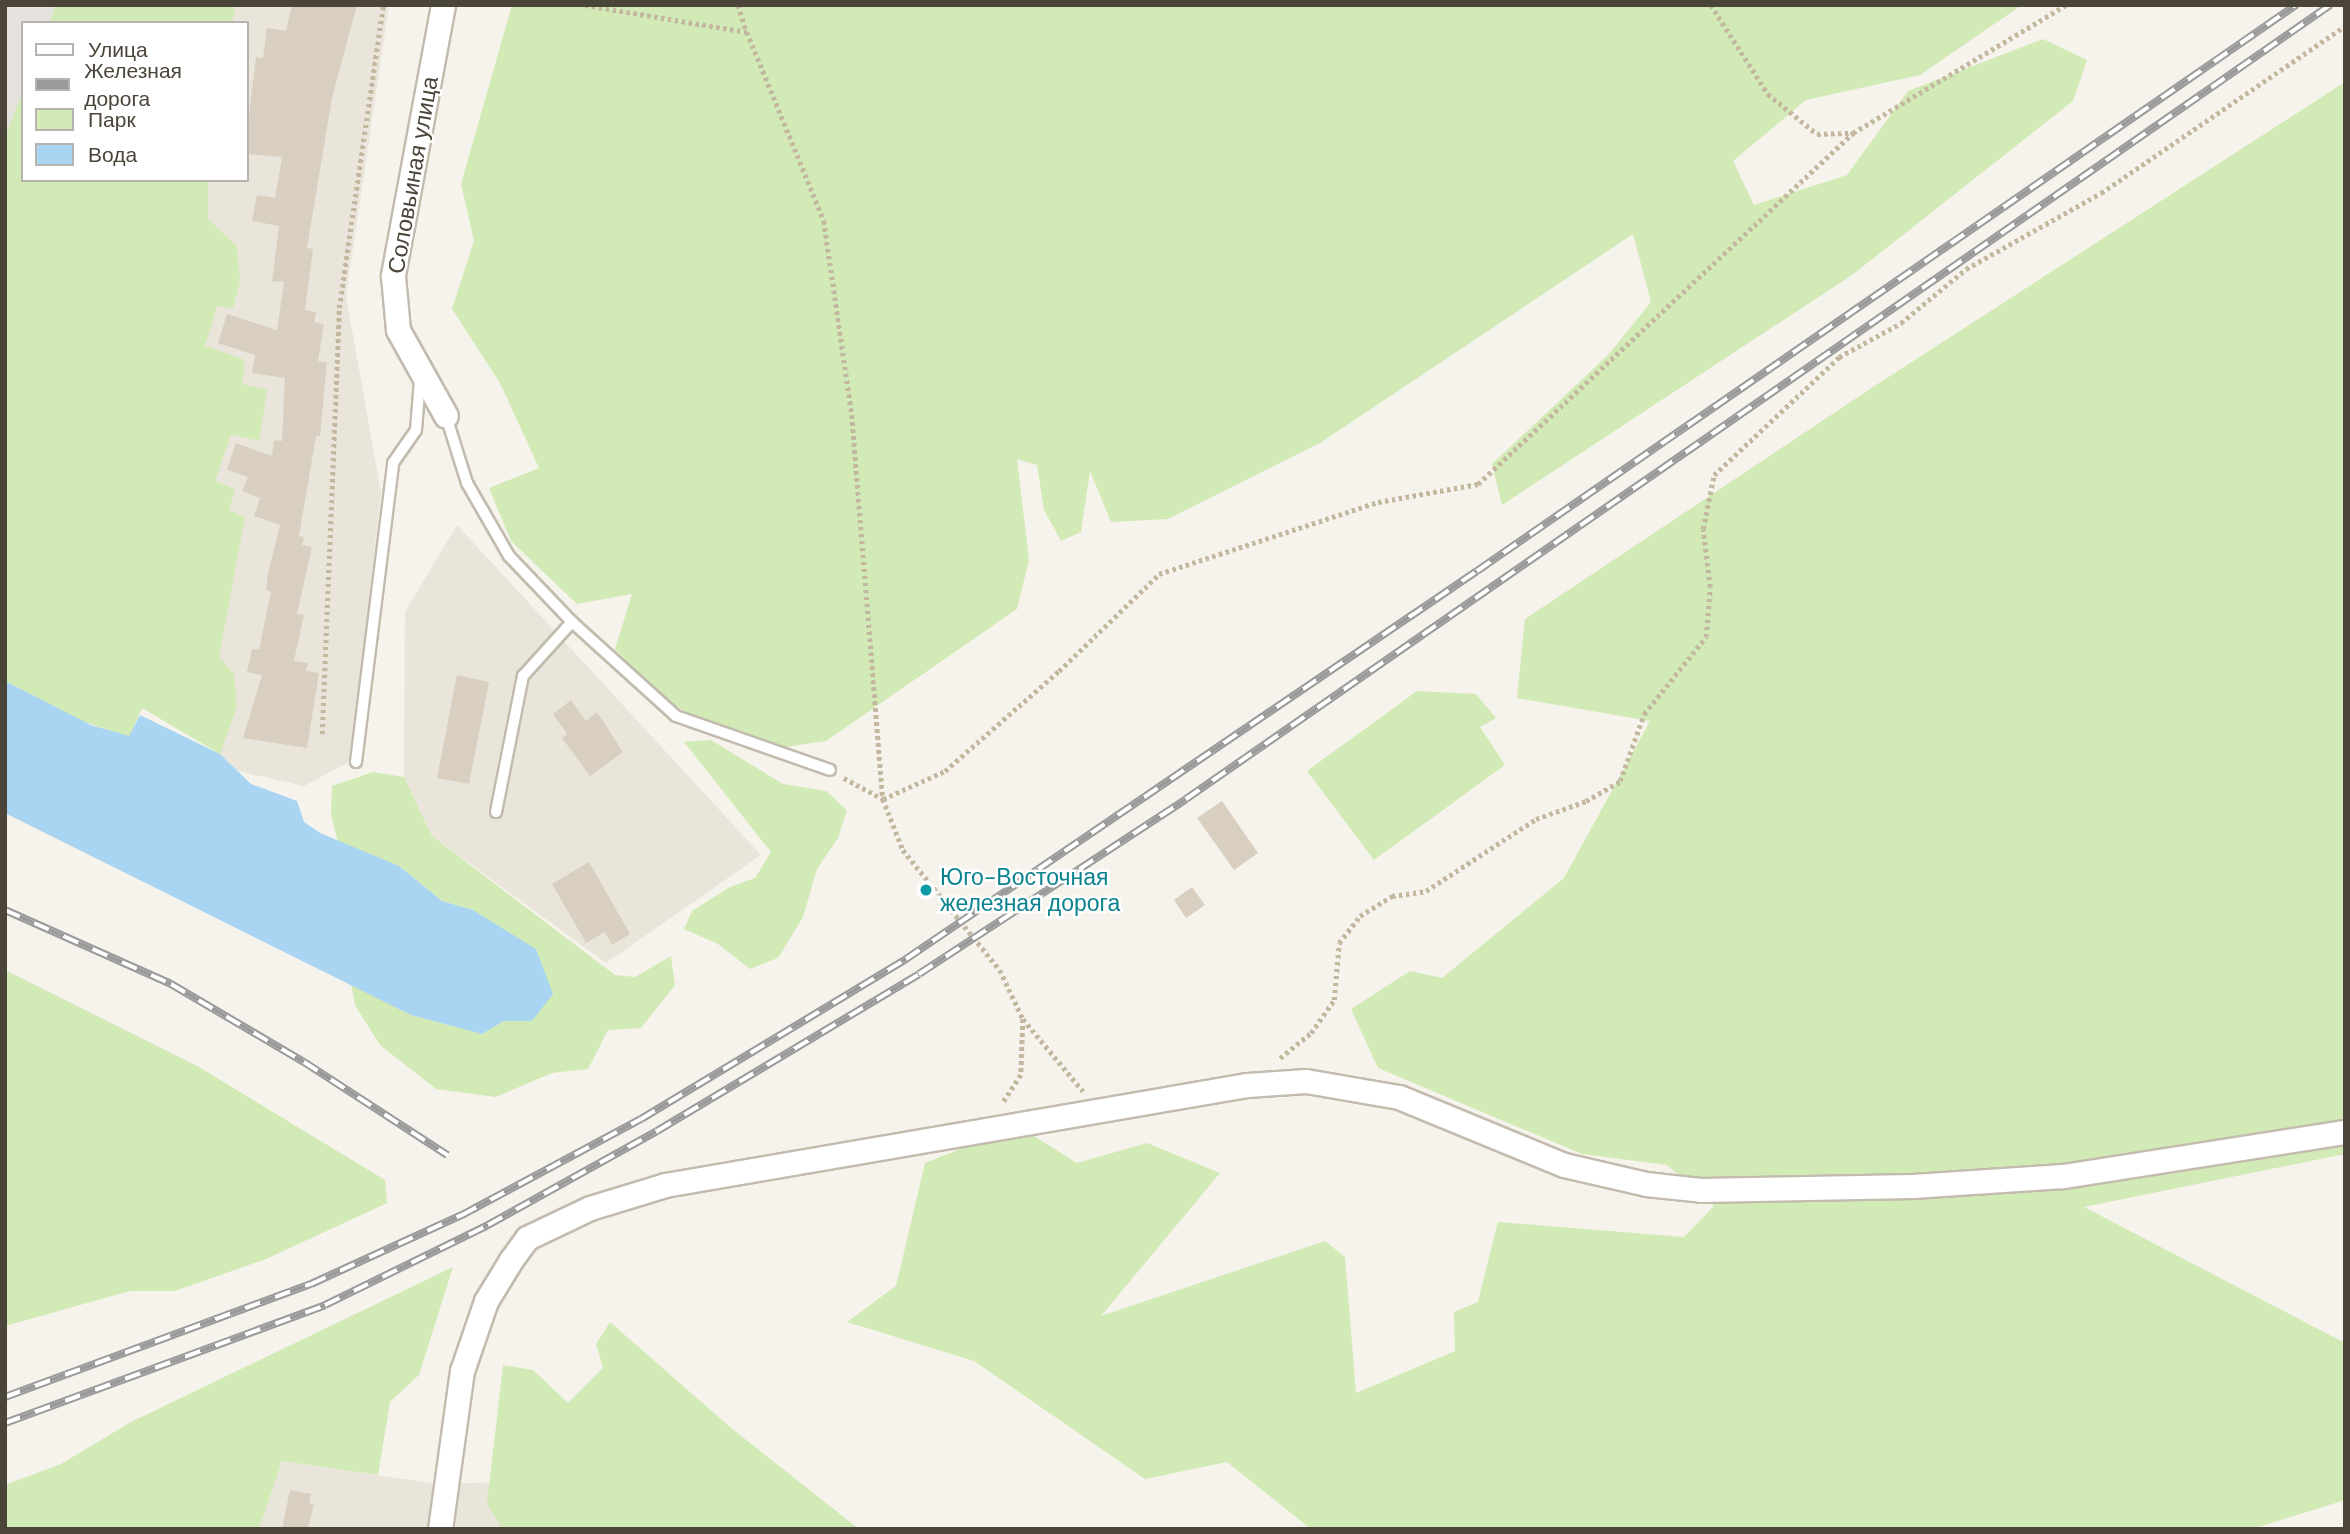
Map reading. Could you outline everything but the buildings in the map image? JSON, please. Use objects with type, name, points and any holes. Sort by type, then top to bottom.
[{"type":"street","name":"Соловьиная улица","points":[[443,5],[393,276],[398,330],[446,416]]},
{"type":"street","points":[[440,1529],[462,1371],[486,1301],[511,1260],[527,1238],[590,1208],[665,1185],[1247,1085],[1306,1080],[1354,1086],[1399,1097],[1564,1165],[1646,1184],[1702,1190],[1913,1186],[2063,1176],[2345,1132]]},
{"type":"lane","points":[[356,762],[393,463],[416,430],[421,367]]},
{"type":"lane","points":[[446,416],[467,483],[509,556],[572,622],[676,716],[830,770]]},
{"type":"lane","points":[[496,812],[523,676],[572,622]]},
{"type":"path","points":[[322,734],[338,308],[383,5]]},
{"type":"path","points":[[585,5],[747,32]]},
{"type":"path","points":[[738,5],[824,221],[852,415],[883,799],[903,849],[1000,970],[1023,1018],[1099,1111]]},
{"type":"path","points":[[1712,5],[1768,94],[1817,134],[1853,133]]},
{"type":"path","points":[[883,799],[945,771],[1059,671],[1159,574],[1378,502],[1478,484],[1853,133],[2066,5]]},
{"type":"path","points":[[1247,1085],[1311,1032],[1334,1000],[1339,943],[1360,916],[1392,897],[1426,891],[1536,819],[1586,801],[1620,782],[1644,714],[1706,637],[1710,587],[1703,528],[1714,475],[1839,357],[1901,323],[1966,269],[2101,194],[2345,26]]},
{"type":"path","points":[[830,770],[883,799]]},
{"type":"path","points":[[984,1131],[1021,1075],[1023,1018]]},
{"type":"shaded area","points":[[5,5],[56,5],[50,21],[21,21],[21,96],[5,137]]},
{"type":"shaded area","points":[[56,5],[389,5],[346,296],[381,492],[351,761],[304,786],[238,771],[213,747],[18,640],[5,570],[5,137],[21,96],[21,182],[248,182],[248,21],[50,21]]},
{"type":"shaded area","points":[[457,525],[761,855],[606,963],[432,836],[404,777],[405,612]]},
{"type":"shaded area","points":[[282,1461],[437,1484],[509,1482],[531,1529],[259,1529]]},
{"type":"green space","points":[[56,5],[236,5],[232,21],[50,21]]},
{"type":"green space","points":[[512,5],[2022,5],[1920,75],[1806,100],[1733,161],[1754,205],[1847,175],[1908,91],[2043,39],[2087,60],[2073,101],[1852,275],[1502,505],[1492,464],[1609,354],[1651,302],[1633,234],[1320,443],[1168,519],[1111,522],[1090,471],[1081,532],[1061,541],[1044,510],[1037,465],[1017,459],[1029,560],[1017,609],[826,741],[786,747],[685,712],[653,688],[615,649],[632,594],[577,604],[511,541],[489,488],[539,468],[500,383],[452,309],[474,241],[461,184]]},
{"type":"green space","points":[[2345,82],[2345,1154],[2084,1207],[2345,1343],[2345,1500],[2252,1529],[1311,1529],[1227,1462],[1145,1479],[974,1361],[847,1322],[896,1286],[925,1163],[1018,1126],[1077,1163],[1147,1143],[1220,1173],[1101,1316],[1325,1241],[1345,1257],[1356,1393],[1455,1351],[1454,1312],[1478,1302],[1498,1222],[1684,1237],[1714,1206],[1667,1165],[1582,1154],[1378,1068],[1351,1009],[1410,971],[1442,978],[1564,878],[1650,721],[1517,698],[1525,619],[1870,389]]},
{"type":"green space","points":[[21,96],[21,182],[208,182],[208,219],[237,246],[240,282],[233,308],[217,306],[205,346],[245,360],[242,384],[267,390],[259,441],[231,434],[215,481],[235,489],[229,510],[245,517],[219,657],[234,674],[237,706],[220,754],[142,708],[129,737],[82,721],[5,681],[5,137]]},
{"type":"green space","points":[[1417,691],[1476,694],[1496,718],[1480,727],[1505,765],[1374,860],[1307,771]]},
{"type":"green space","points":[[711,740],[783,784],[826,791],[847,810],[838,838],[817,869],[803,917],[778,958],[750,969],[718,944],[684,929],[692,911],[730,887],[755,878],[771,852],[684,742]]},
{"type":"green space","points":[[373,772],[404,777],[432,836],[615,975],[635,977],[671,956],[675,985],[641,1028],[608,1030],[588,1069],[552,1073],[496,1097],[436,1089],[380,1045],[355,1005],[351,984],[411,1015],[482,1034],[504,1021],[532,1021],[473,910],[442,901],[399,866],[338,842],[331,815],[332,786]]},
{"type":"green space","points":[[5,970],[199,1067],[385,1180],[387,1203],[266,1259],[175,1291],[130,1291],[5,1326]]},
{"type":"green space","points":[[453,1267],[419,1375],[390,1402],[378,1475],[282,1461],[259,1529],[5,1529],[5,1485],[61,1464],[131,1422]]},
{"type":"green space","points":[[610,1322],[731,1428],[859,1529],[502,1529],[487,1503],[503,1365],[533,1370],[568,1403],[603,1368],[596,1344]]},
{"type":"water","points":[[5,681],[91,725],[129,736],[140,715],[220,754],[251,784],[297,801],[304,822],[320,833],[399,866],[442,901],[473,910],[536,949],[553,994],[532,1021],[504,1021],[482,1034],[411,1015],[5,813]]},
{"type":"railway","points":[[5,1397],[311,1284],[462,1215],[641,1119],[906,959],[1477,571],[2296,5]]},
{"type":"railway","points":[[5,1423],[325,1305],[488,1225],[657,1131],[919,974],[1186,799],[2330,5]]},
{"type":"railway","points":[[5,910],[171,984],[304,1062],[447,1155]]},
{"type":"place","name":"Юго-Восточная железная дорога","points":[[926,890]]}]
